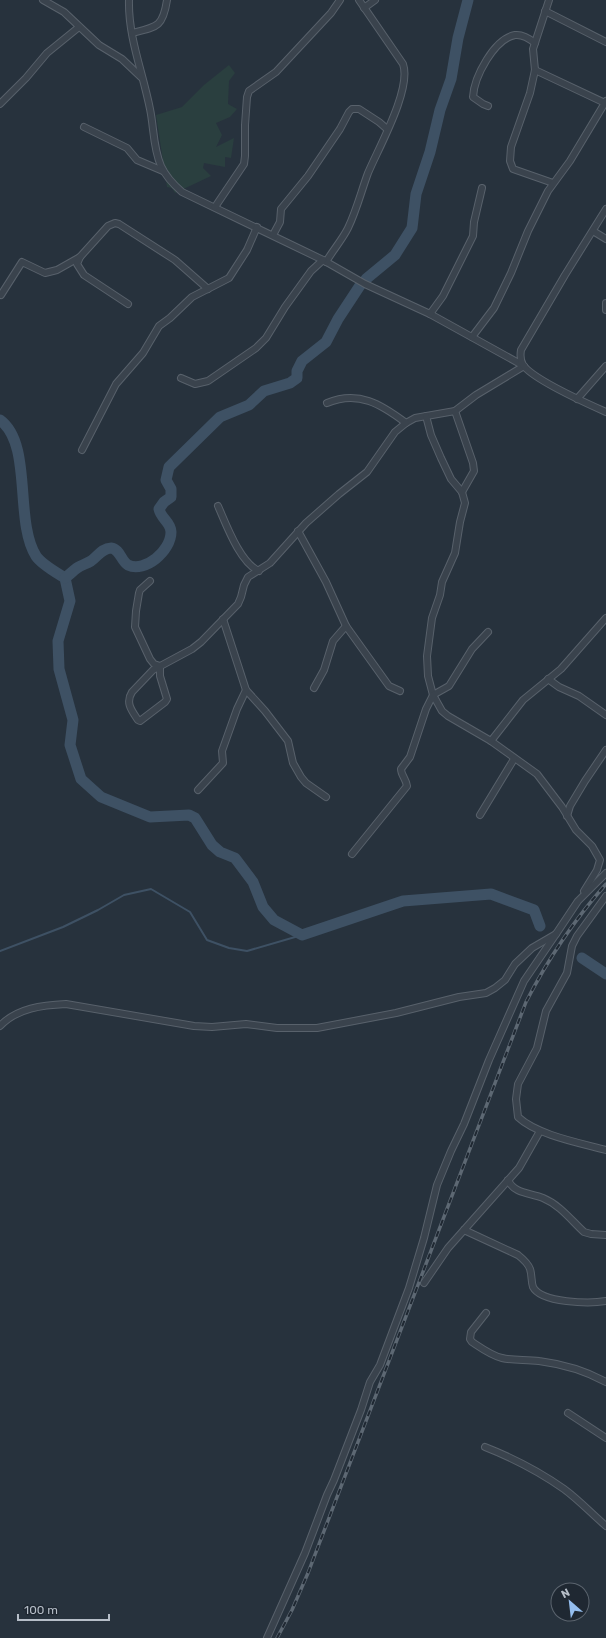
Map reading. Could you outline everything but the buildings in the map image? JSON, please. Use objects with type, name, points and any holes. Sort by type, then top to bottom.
[{"type":"street","points":[[43,0],[64,12],[98,45],[122,58],[142,78]]},
{"type":"street","points":[[128,0],[132,33],[150,111],[156,149],[163,171],[172,183],[182,192],[325,261],[365,284],[430,314],[524,366],[532,373],[577,399],[606,412]]},
{"type":"street","points":[[132,33],[148,29],[162,21],[165,14],[167,0]]},
{"type":"street","points":[[215,207],[244,164],[246,156],[245,126],[247,97],[249,91],[276,72],[290,55],[331,13],[340,0]]},
{"type":"street","points":[[181,378],[195,384],[208,381],[256,348],[266,338],[285,307],[311,272],[325,261],[348,227],[360,199],[377,151],[396,110],[401,96],[405,75],[405,69],[400,60],[359,0]]},
{"type":"street","points":[[364,8],[375,0]]},
{"type":"street","points":[[549,0],[535,43],[534,70],[530,93],[511,147],[511,165],[513,169],[553,183]]},
{"type":"street","points":[[545,11],[606,42]]},
{"type":"street","points":[[0,104],[47,54],[79,27]]},
{"type":"street","points":[[488,106],[473,96],[474,87],[483,65],[503,40],[516,35],[524,36],[535,43]]},
{"type":"street","points":[[472,336],[494,308],[511,273],[528,231],[553,183],[570,161],[605,102],[534,70]]},
{"type":"street","points":[[273,235],[280,222],[281,209],[308,176],[340,129],[349,112],[355,108],[359,109],[387,129]]},
{"type":"street","points":[[84,127],[127,148],[137,160],[163,171]]},
{"type":"street","points":[[430,314],[443,296],[473,236],[474,222],[482,188]]},
{"type":"street","points":[[524,366],[520,358],[521,350],[564,275],[606,209]]},
{"type":"street","points":[[1,295],[22,262],[46,273],[57,270],[80,257],[108,226],[115,223],[175,260],[208,289]]},
{"type":"street","points":[[82,450],[116,384],[143,353],[159,326],[170,318],[192,296],[225,281],[232,275],[247,250],[257,227]]},
{"type":"street","points":[[593,231],[606,239]]},
{"type":"street","points":[[80,257],[77,264],[81,272],[128,304]]},
{"type":"street","points":[[606,303],[606,310]]},
{"type":"street","points":[[160,666],[160,676],[167,699],[140,721],[129,706],[130,696],[153,670],[160,666],[192,649],[201,642],[238,604],[248,577],[270,563],[298,531],[324,507],[367,472],[395,432],[406,423],[426,416],[446,414],[455,411],[476,395],[524,366]]},
{"type":"street","points":[[577,399],[606,366]]},
{"type":"street","points":[[327,403],[339,399],[361,398],[375,403],[406,423]]},
{"type":"street","points":[[455,411],[474,463],[474,472],[462,492]]},
{"type":"street","points":[[267,1638],[305,1553],[326,1495],[334,1480],[361,1410],[370,1382],[380,1365],[410,1288],[437,1185],[464,1124],[489,1060],[524,981],[578,901],[597,870],[600,860],[592,846],[576,830],[537,774],[529,767],[514,759],[491,741],[448,716],[442,711],[433,695],[427,671],[430,624],[440,595],[442,582],[455,553],[465,503],[462,492],[451,479],[431,436],[426,416]]},
{"type":"street","points":[[218,506],[237,547],[251,567],[259,571]]},
{"type":"street","points":[[298,531],[326,582],[346,626],[389,686],[400,691]]},
{"type":"street","points":[[150,581],[140,590],[139,593],[135,627],[150,659],[154,664],[160,666]]},
{"type":"street","points":[[491,741],[523,700],[564,665],[606,618]]},
{"type":"street","points":[[222,619],[246,690],[265,711],[288,741],[293,763],[306,783],[326,797]]},
{"type":"street","points":[[314,688],[324,670],[333,641],[346,626]]},
{"type":"street","points":[[352,854],[407,786],[406,780],[401,773],[401,769],[410,757],[426,709],[433,695],[449,686],[472,649],[488,632]]},
{"type":"street","points":[[548,679],[559,687],[579,696],[606,715]]},
{"type":"street","points":[[198,790],[224,763],[222,751],[237,709],[246,690]]},
{"type":"street","points":[[567,816],[570,806],[606,750]]},
{"type":"street","points":[[480,816],[514,759]]},
{"type":"street","points":[[578,901],[606,873]]},
{"type":"street","points":[[605,901],[586,922],[572,946],[567,973],[546,1011],[537,1048],[518,1084],[516,1099],[518,1117],[527,1125],[540,1132],[606,1150]]},
{"type":"street","points":[[0,1026],[17,1013],[51,1005],[66,1004],[194,1026],[212,1027],[246,1024],[277,1028],[317,1028],[396,1013],[459,997],[486,993],[505,980],[515,964],[528,951],[556,934]]},
{"type":"street","points":[[424,1283],[448,1248],[519,1168],[540,1132]]},
{"type":"street","points":[[508,1180],[513,1188],[518,1191],[551,1202],[584,1232],[606,1235]]},
{"type":"street","points":[[464,1230],[518,1255],[530,1269],[534,1288],[540,1295],[575,1302],[598,1303],[606,1301]]},
{"type":"street","points":[[486,1313],[471,1332],[470,1339],[472,1342],[493,1355],[502,1358],[540,1361],[560,1365],[579,1370],[606,1382]]},
{"type":"street","points":[[568,1413],[606,1438]]},
{"type":"street","points":[[485,1447],[546,1477],[565,1490],[606,1526]]},
{"type":"green space","points":[[229,65],[235,73],[229,81],[228,104],[237,109],[230,117],[216,123],[222,135],[216,147],[234,138],[231,158],[225,157],[225,167],[204,163],[203,168],[211,176],[175,193],[172,188],[167,187],[156,115],[182,107],[204,85]]},
{"type":"waterway","points":[[366,279],[395,255],[412,228],[416,194],[430,152],[440,110],[451,79],[458,38],[468,0]]},
{"type":"waterway","points":[[65,578],[77,568],[91,561],[102,551],[108,548],[114,549],[128,565],[135,567],[142,566],[156,559],[167,546],[171,532],[171,529],[159,509],[164,502],[171,497],[171,489],[166,480],[169,467],[220,417],[249,405],[264,391],[290,383],[297,378],[297,371],[302,361],[326,342],[338,319],[361,284]]},
{"type":"waterway","points":[[0,420],[10,431],[16,446],[20,464],[29,541],[38,559],[65,578],[70,601],[58,641],[59,669],[73,720],[70,745],[81,779],[101,797],[150,817],[189,815],[195,818],[212,845],[220,852],[235,858],[253,882],[263,907],[274,920],[302,935],[403,901],[491,894],[534,910],[540,926]]},
{"type":"waterway","points":[[0,951],[63,927],[98,910],[124,895],[151,889],[190,912],[207,940],[229,948],[247,951],[302,935]]},
{"type":"waterway","points":[[582,958],[606,974]]},
{"type":"railway","points":[[277,1638],[292,1610],[308,1573],[526,1002],[543,970],[562,940],[606,884]]}]
